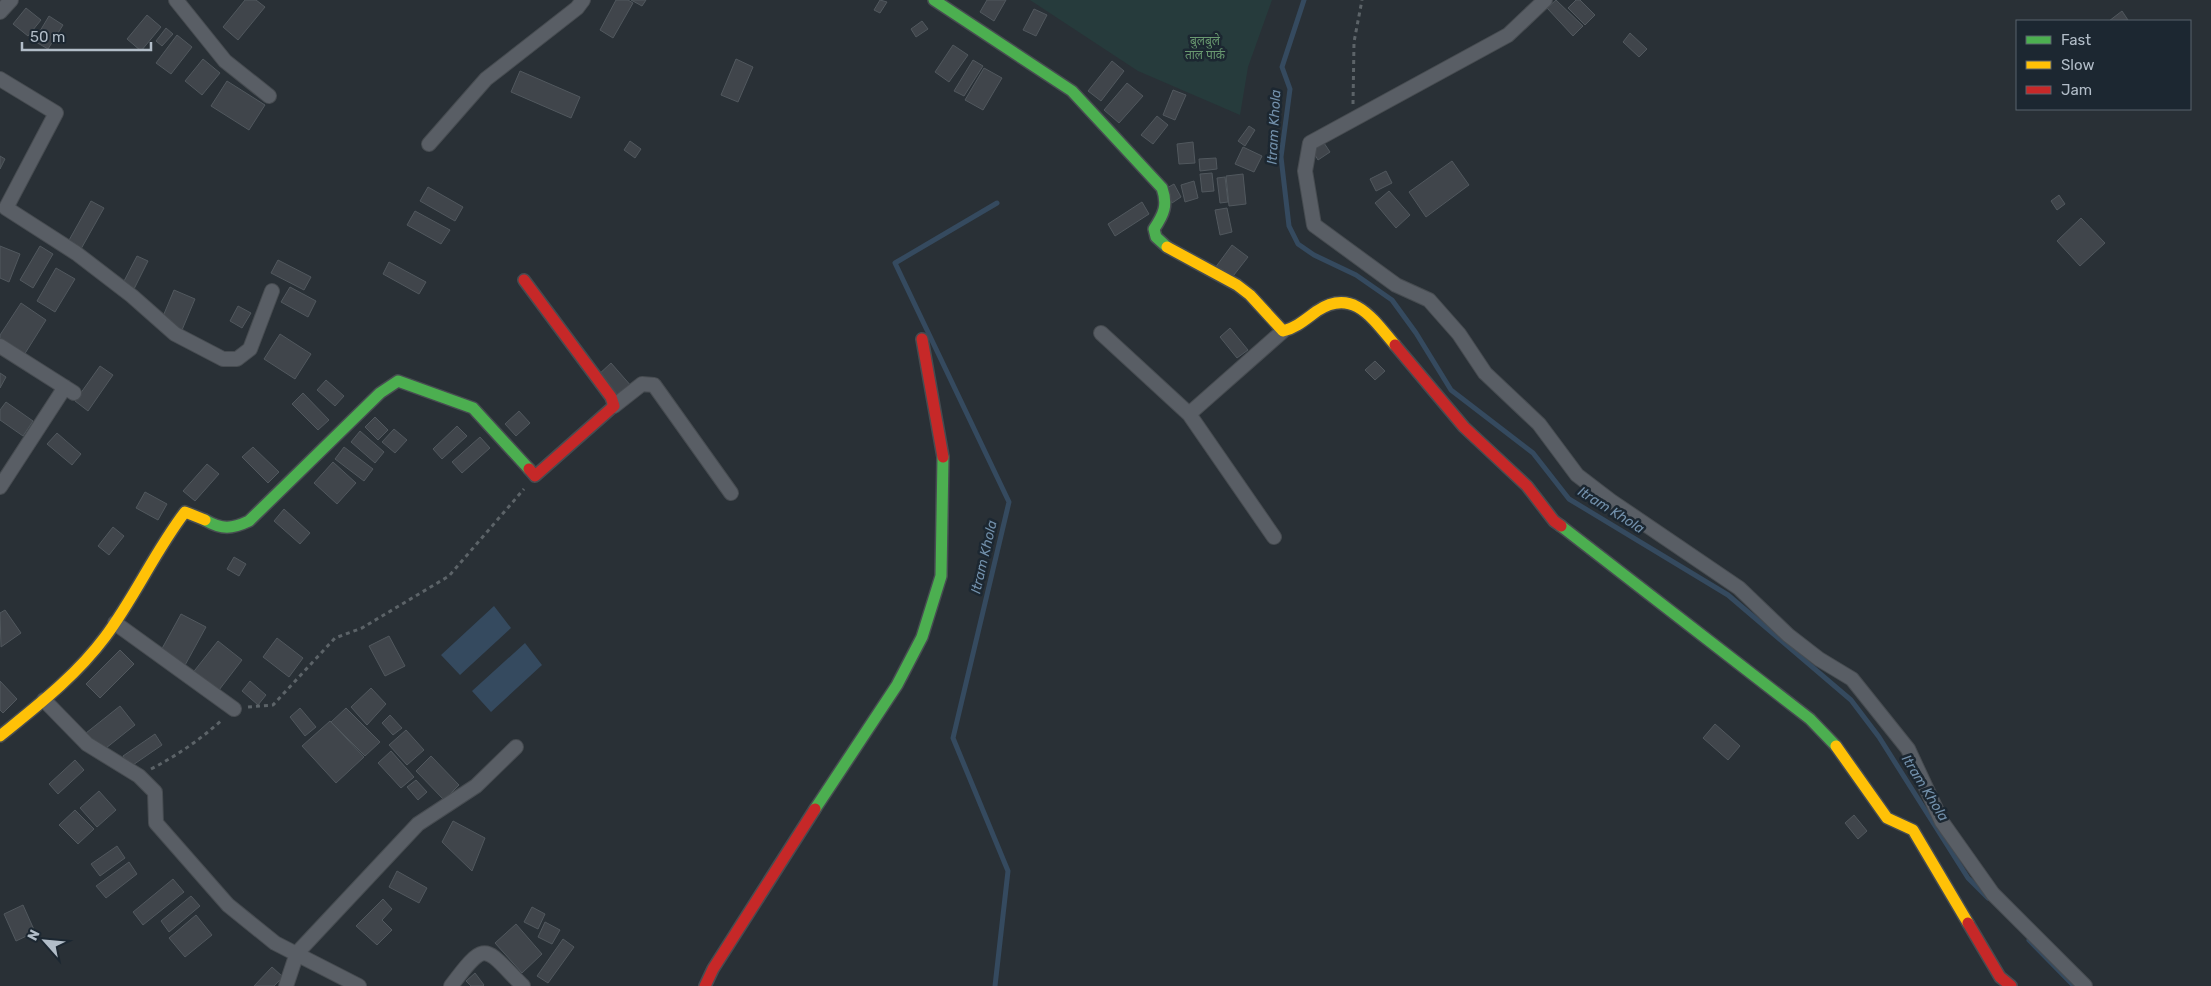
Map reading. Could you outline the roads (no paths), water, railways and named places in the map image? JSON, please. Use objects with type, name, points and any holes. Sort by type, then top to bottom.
[{"type":"street","points":[[0,12],[11,0]]},
{"type":"street","points":[[176,0],[225,61],[269,96]]},
{"type":"street","points":[[429,144],[486,79],[576,8],[583,0]]},
{"type":"street","points":[[934,0],[1072,91],[1162,188],[1166,200],[1166,211],[1154,229],[1156,237],[1163,245],[1237,285],[1250,295],[1283,331]]},
{"type":"street","points":[[1545,0],[1508,35],[1353,117],[1310,142],[1305,171],[1314,225],[1396,285],[1430,300],[1459,334],[1485,373],[1539,424],[1577,475],[1611,501],[1739,588],[1788,635],[1819,660],[1852,679],[1908,749],[1942,822],[1993,894],[2085,986]]},
{"type":"street","points":[[0,79],[56,113],[3,213],[76,253],[132,296],[175,334],[223,359],[237,359],[250,349],[272,291]]},
{"type":"street","points":[[524,280],[611,397],[614,406]]},
{"type":"street","points":[[1189,414],[1283,331],[1292,329],[1325,306],[1335,302],[1349,301],[1378,325],[1464,427],[1527,486],[1554,522],[1810,719],[1828,736],[1887,818],[1913,830],[2000,977],[2011,986]]},
{"type":"street","points":[[1101,333],[1189,414],[1274,537]]},
{"type":"street","points":[[705,986],[718,960],[897,685],[922,637],[941,576],[944,465],[922,339]]},
{"type":"street","points":[[0,346],[70,390],[0,487]]},
{"type":"street","points":[[0,736],[44,700],[81,664],[115,623],[185,512],[194,514],[218,529],[234,529],[249,521],[380,393],[398,381],[474,408],[535,476],[614,406],[642,384],[654,385],[731,493]]},
{"type":"street","points":[[115,623],[234,708]]},
{"type":"street","points":[[44,700],[87,744],[139,776],[155,792],[156,823],[222,897],[275,943],[358,986]]},
{"type":"street","points":[[286,986],[297,953],[418,824],[476,786],[516,747]]},
{"type":"street","points":[[451,986],[473,956],[482,952],[490,953],[523,986]]},
{"type":"water","points":[[494,606],[511,628],[460,675],[441,655]]},
{"type":"water","points":[[525,643],[542,665],[491,712],[472,691]]},
{"type":"waterway","name":"Itram Khola","points":[[1304,0],[1282,67],[1290,89],[1281,157],[1289,226],[1298,244],[1314,255],[1356,275],[1392,300],[1416,333],[1451,390],[1533,453],[1569,499],[1728,595],[1851,700],[1879,737],[1968,878],[1988,898]]},
{"type":"waterway","name":"Itram Khola","points":[[995,986],[1008,871],[953,738],[1009,502],[895,263],[997,203]]},
{"type":"waterway","name":"Itram Khola","points":[[2029,940],[2074,986]]},
{"type":"park label","name":"बुलबुले ताल पार्क","points":[[1205,48]]}]
